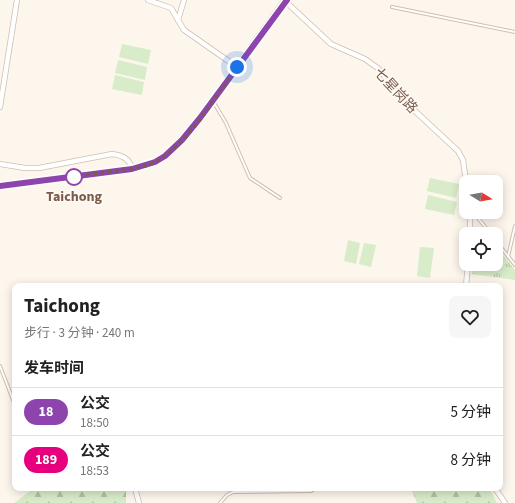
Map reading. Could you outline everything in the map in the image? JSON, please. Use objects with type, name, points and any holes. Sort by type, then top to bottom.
[{"type":"main road","points":[[0,186],[132,169],[155,162],[165,156],[182,140],[286,1]]},
{"type":"street","points":[[0,108],[17,0]]},
{"type":"street","points":[[148,0],[171,8],[184,30],[237,67]]},
{"type":"street","points":[[178,20],[184,0]]},
{"type":"street","name":"七星岗路","points":[[286,1],[331,44],[365,59],[379,69],[401,98],[458,151],[463,160],[465,175]]},
{"type":"street","points":[[0,164],[25,168],[39,168],[112,154],[128,160],[132,169]]},
{"type":"street","points":[[466,283],[467,271]]},
{"type":"street","points":[[136,491],[139,503]]},
{"type":"street","points":[[497,491],[505,503]]},
{"type":"lane","points":[[392,7],[515,32]]},
{"type":"lane","points":[[213,100],[226,123],[250,178],[280,198]]},
{"type":"lane","points":[[479,219],[485,227]]},
{"type":"lane","points":[[508,257],[515,226]]},
{"type":"lane","points":[[503,250],[515,265]]},
{"type":"lane","points":[[0,366],[12,397]]},
{"type":"lane","points":[[220,503],[227,495],[233,492],[311,491]]},
{"type":"green space","points":[[122,44],[151,50],[148,64],[119,57]]},
{"type":"green space","points":[[118,60],[147,67],[145,80],[115,73]]},
{"type":"green space","points":[[115,75],[144,82],[142,95],[112,89]]},
{"type":"green space","points":[[430,178],[459,184],[456,198],[427,191]]},
{"type":"green space","points":[[428,195],[457,202],[454,215],[425,209]]},
{"type":"green space","points":[[348,240],[360,243],[356,264],[344,261]]},
{"type":"green space","points":[[364,243],[376,245],[371,267],[359,264]]},
{"type":"green space","points":[[420,247],[434,248],[430,278],[417,276]]},
{"type":"green space","points":[[503,255],[515,270],[515,280],[472,274],[472,271],[503,271]]},
{"type":"green space","points":[[30,491],[126,491],[126,503],[14,503]]},
{"type":"green space","points":[[412,491],[491,491],[497,503],[417,503]]},
{"type":"bus line","name":"18","points":[[0,186],[132,169],[155,162],[165,156],[182,140],[200,118],[287,0]]},
{"type":"place","name":"Taichong","points":[[74,177]]},
{"type":"route","points":[[74,177],[132,169],[155,162],[165,156],[182,140],[200,118],[237,67]]}]
